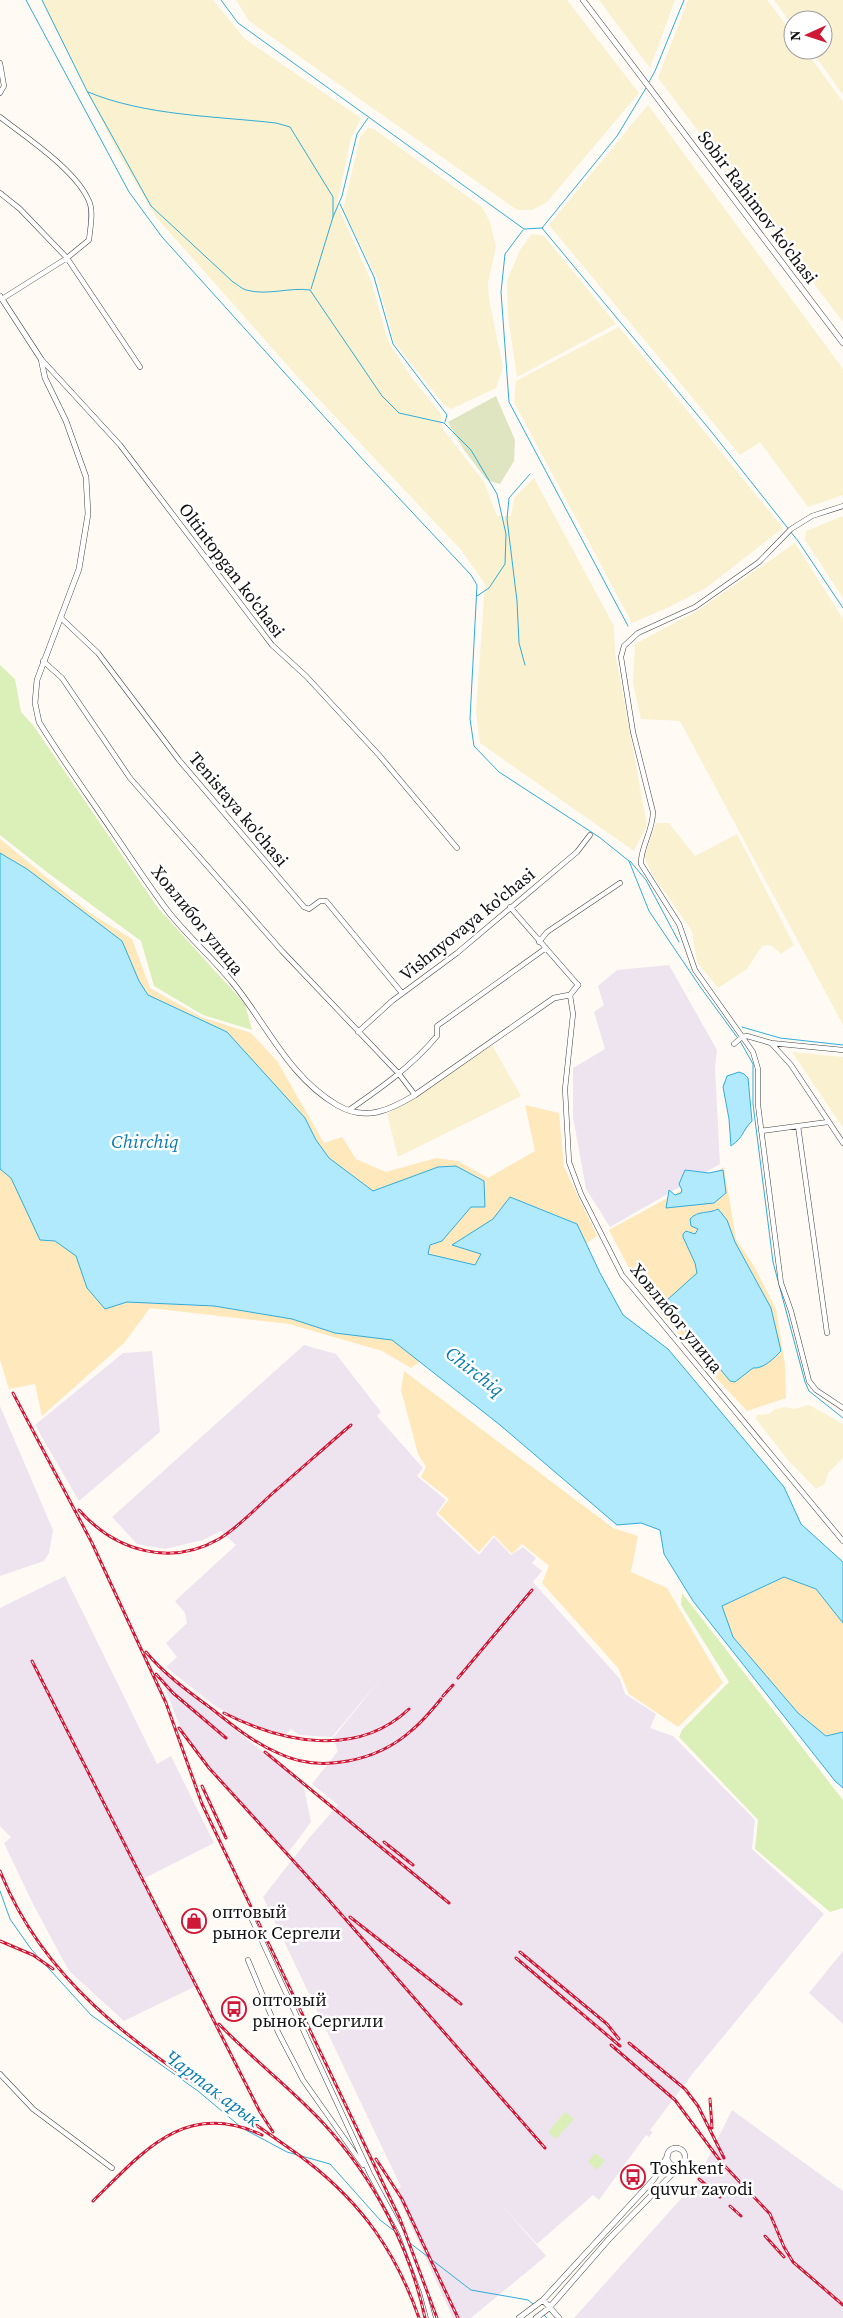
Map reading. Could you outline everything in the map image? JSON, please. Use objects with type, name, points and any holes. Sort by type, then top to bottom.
[{"type":"street","name":"Sobir Rahimov ko'chasi","points":[[583,0],[843,343]]},
{"type":"street","points":[[0,63],[4,86],[0,93]]},
{"type":"street","points":[[0,117],[73,176],[90,203],[89,240],[67,258],[1,298]]},
{"type":"street","points":[[0,193],[20,209],[67,258],[140,367]]},
{"type":"street","name":"Oltintopgan ko'chasi","points":[[1,298],[41,359],[120,445],[272,645],[306,676],[380,754],[457,848]]},
{"type":"street","name":"Ховлибог улица","points":[[41,359],[45,378],[66,421],[86,477],[88,514],[79,569],[36,680],[35,703],[39,722],[57,750],[167,910],[232,983],[277,1048],[298,1074],[338,1106],[368,1114],[379,1114],[392,1109],[554,998],[570,995],[573,1014],[565,1089],[569,1162],[582,1194],[622,1275],[843,1541]]},
{"type":"street","points":[[843,506],[812,516],[790,531],[760,562],[701,603],[634,635],[624,646],[621,657],[633,732],[653,812],[653,824],[641,858],[642,864],[679,924],[694,970],[752,1052],[758,1069],[758,1105],[781,1283],[791,1311],[807,1375],[816,1390],[843,1408]]},
{"type":"street","name":"Tenistaya ko'chasi","points":[[61,618],[98,654],[179,760],[304,907],[309,909],[322,900],[326,901],[402,993]]},
{"type":"street","points":[[44,661],[62,678],[130,778],[282,951],[399,1074],[415,1095]]},
{"type":"street","name":"Vishnyovaya ko'chasi","points":[[358,1032],[402,993],[457,953],[577,852],[590,835]]},
{"type":"street","points":[[539,942],[547,932],[620,882]]},
{"type":"street","points":[[510,907],[578,985],[570,995]]},
{"type":"street","points":[[349,1110],[399,1074],[437,1036],[437,1026],[546,948]]},
{"type":"street","points":[[734,1044],[747,1036],[771,1043],[843,1050]]},
{"type":"street","points":[[771,1043],[791,1066],[843,1143]]},
{"type":"street","points":[[761,1131],[828,1122]]},
{"type":"street","points":[[798,1126],[827,1333]]},
{"type":"street","points":[[249,1913],[370,2174],[402,2233],[424,2292],[431,2318]]},
{"type":"street","points":[[248,1960],[278,2032],[303,2080],[370,2174]]},
{"type":"street","points":[[0,2074],[33,2108],[112,2168]]},
{"type":"street","points":[[519,2318],[543,2300],[604,2234],[659,2172],[673,2148],[682,2149],[686,2157],[684,2162],[666,2178],[610,2239],[550,2308],[536,2318]]},
{"type":"street","points":[[668,2155],[670,2163],[680,2166]]},
{"type":"street","points":[[659,2172],[664,2174],[666,2178]]},
{"type":"street","points":[[604,2234],[610,2239]]},
{"type":"street","points":[[543,2300],[558,2318]]},
{"type":"shaded area","points":[[41,0],[213,0],[245,39],[361,118],[351,138],[337,204],[371,281],[388,341],[411,377],[441,414],[442,428],[484,482],[497,516],[511,516],[514,498],[534,478],[614,626],[615,652],[647,825],[634,851],[480,743],[476,712],[485,584],[462,551],[296,375],[156,217],[118,153]]},
{"type":"shaded area","points":[[236,0],[567,0],[639,93],[547,202],[532,210],[517,210],[249,21]]},
{"type":"shaded area","points":[[599,0],[675,0],[650,68]]},
{"type":"shaded area","points":[[688,0],[767,0],[783,21],[783,60],[812,60],[843,102],[843,322],[658,78]]},
{"type":"shaded area","points":[[774,0],[843,0],[843,95],[818,60],[833,60],[833,10],[783,10],[783,12]]},
{"type":"shaded area","points":[[648,105],[843,369],[843,495],[808,507],[760,442],[740,455],[549,225]]},
{"type":"shaded area","points":[[368,128],[374,129],[482,207],[490,222],[496,247],[488,283],[489,299],[503,368],[496,388],[451,409],[444,405],[394,342],[377,278],[343,210],[360,137]]},
{"type":"shaded area","points":[[532,234],[544,236],[616,324],[517,377],[508,316],[507,281],[520,250]]},
{"type":"shaded area","points":[[619,327],[783,528],[706,588],[632,623],[514,402],[516,381]]},
{"type":"shaded area","points":[[843,516],[843,598],[805,540],[806,531]]},
{"type":"shaded area","points":[[795,543],[843,619],[843,1025],[680,721],[641,719],[633,683],[635,644],[697,611]]},
{"type":"shaded area","points":[[656,823],[669,823],[695,856],[737,834],[794,945],[781,954],[771,945],[762,946],[747,969],[718,988],[697,962],[692,931],[652,874],[644,857]]},
{"type":"shaded area","points":[[669,965],[717,1050],[715,1068],[720,1164],[610,1227],[586,1189],[573,1117],[573,1068],[605,1049],[594,1012],[604,1005],[598,986],[617,970]]},
{"type":"shaded area","points":[[492,1045],[521,1096],[398,1157],[387,1114]]},
{"type":"shaded area","points":[[792,1052],[843,1057],[843,1128]]},
{"type":"shaded area","name":"Toshkent quvur zavodi","points":[[304,1345],[336,1354],[381,1412],[377,1416],[423,1468],[417,1476],[446,1500],[436,1514],[479,1555],[494,1537],[511,1555],[523,1547],[536,1558],[532,1563],[542,1571],[533,1582],[620,1679],[625,1694],[656,1714],[650,1728],[673,1736],[755,1820],[752,1849],[824,1914],[694,2072],[650,2130],[653,2132],[649,2137],[646,2135],[599,2200],[593,2195],[537,2244],[499,2202],[546,2256],[471,2318],[453,2318],[395,2190],[401,2187],[263,1897],[338,1805],[312,1784],[338,1751],[333,1738],[383,1676],[332,1737],[299,1735],[291,1729],[285,1735],[250,1724],[215,1706],[166,1667],[177,1657],[166,1643],[187,1623],[185,1613],[175,1601],[236,1545],[221,1531],[203,1540],[165,1549],[137,1544],[112,1517]]},
{"type":"shaded area","points":[[152,1351],[160,1432],[79,1501],[35,1425],[123,1353]]},
{"type":"shaded area","points":[[809,1405],[843,1424],[843,1458],[828,1473],[825,1484],[816,1489],[788,1460],[756,1419],[757,1415],[769,1414],[775,1409],[785,1407],[794,1409]]},
{"type":"shaded area","points":[[0,1406],[53,1530],[49,1553],[44,1561],[0,1576]]},
{"type":"shaded area","points":[[65,1576],[157,1764],[171,1756],[214,1843],[143,1879],[198,1985],[124,2021],[69,1971],[33,1904],[4,1843],[11,1837],[0,1826],[0,1608]]},
{"type":"shaded area","points":[[162,1668],[202,1704],[303,1783],[311,1822],[288,1853],[217,1775],[179,1725],[159,1671]]},
{"type":"shaded area","points":[[843,1951],[843,2024],[809,1993]]},
{"type":"shaded area","points":[[732,2110],[843,2191],[843,2318],[574,2318],[696,2182]]},
{"type":"green space","points":[[496,396],[515,440],[514,461],[500,484],[487,480],[464,450],[448,422]]},
{"type":"green space","points":[[0,665],[15,679],[21,712],[33,725],[158,908],[245,1004],[252,1030],[203,1015],[154,986],[141,941],[48,873],[0,835]]},
{"type":"green space","points":[[682,1593],[843,1800],[843,1908],[830,1912],[755,1849],[758,1820],[679,1737],[682,1730],[729,1682],[681,1605]]},
{"type":"green space","points":[[565,2112],[574,2119],[556,2139],[549,2131]]},
{"type":"green space","points":[[595,2153],[605,2161],[597,2170],[588,2162]]},
{"type":"sand","name":"Chirchiq","points":[[0,839],[90,913],[132,939],[150,988],[201,1017],[251,1033],[277,1061],[324,1143],[342,1137],[356,1159],[386,1172],[436,1158],[458,1161],[488,1178],[535,1151],[525,1105],[559,1113],[564,1167],[597,1236],[411,1368],[382,1351],[289,1324],[150,1308],[124,1343],[42,1416],[35,1384],[9,1389],[0,1360]]},
{"type":"sand","points":[[724,1167],[736,1239],[754,1266],[776,1309],[785,1364],[786,1398],[747,1411],[704,1365],[638,1285],[609,1230]]},
{"type":"sand","points":[[404,1371],[613,1528],[638,1536],[631,1572],[667,1588],[723,1683],[678,1727],[629,1694],[618,1668],[542,1583],[549,1566],[522,1544],[512,1554],[494,1535],[479,1552],[438,1513],[449,1499],[421,1477],[426,1467],[418,1454],[401,1390]]},
{"type":"sand","points":[[784,1577],[816,1589],[843,1623],[843,1732],[826,1736],[798,1713],[733,1637],[721,1606]]},
{"type":"water","name":"Chirchiq","points":[[0,853],[27,869],[122,941],[139,981],[148,995],[227,1032],[305,1118],[316,1140],[329,1158],[373,1191],[438,1167],[456,1166],[484,1181],[485,1207],[471,1207],[442,1241],[430,1245],[428,1254],[475,1265],[481,1254],[452,1245],[493,1219],[510,1197],[577,1224],[600,1273],[623,1315],[668,1349],[784,1487],[801,1524],[843,1562],[843,1623],[816,1589],[784,1577],[722,1606],[733,1637],[798,1713],[826,1736],[843,1732],[843,1788],[835,1781],[693,1601],[664,1554],[660,1530],[641,1523],[617,1525],[500,1425],[392,1340],[335,1333],[292,1319],[214,1306],[127,1302],[105,1309],[87,1288],[76,1256],[55,1241],[40,1240],[11,1178],[0,1169]]},
{"type":"water","points":[[739,1072],[748,1078],[752,1121],[739,1139],[731,1146],[729,1119],[723,1087],[727,1076]]},
{"type":"water","points":[[685,1170],[709,1173],[723,1170],[726,1193],[714,1203],[666,1208],[669,1190],[675,1195],[681,1193],[682,1190],[679,1184]]},
{"type":"water","points":[[718,1209],[727,1220],[735,1242],[771,1308],[781,1351],[761,1367],[753,1368],[735,1382],[730,1381],[716,1364],[698,1348],[666,1301],[697,1273],[695,1263],[683,1237],[686,1231],[695,1234],[698,1229],[691,1226],[690,1219],[696,1214]]},
{"type":"waterway","points":[[26,0],[129,192],[162,237],[366,463],[471,575],[477,585],[470,719],[474,746],[499,772],[599,837],[629,861],[649,911],[737,1037]]},
{"type":"waterway","points":[[42,0],[87,91],[151,206],[233,282],[243,289],[254,292],[310,290],[382,396],[399,413],[444,423],[471,450],[497,494],[506,534],[505,564],[489,588],[477,596]]},
{"type":"waterway","points":[[221,0],[238,23],[524,229],[542,228],[710,430],[798,541],[843,608]]},
{"type":"waterway","points":[[649,82],[684,0]]},
{"type":"waterway","points":[[542,228],[617,136],[646,88]]},
{"type":"waterway","points":[[88,92],[110,100],[157,111],[276,123],[290,127],[333,197],[333,217],[311,289]]},
{"type":"waterway","points":[[333,217],[342,196],[357,134],[368,118]]},
{"type":"waterway","points":[[340,204],[374,277],[393,344],[447,415],[445,422]]},
{"type":"waterway","points":[[523,230],[505,254],[501,292],[509,402],[628,626]]},
{"type":"waterway","points":[[525,665],[519,643],[517,601],[507,519],[509,498],[530,474]]},
{"type":"waterway","points":[[630,861],[646,880],[679,942]]},
{"type":"waterway","points":[[742,1027],[780,1038],[843,1045]]},
{"type":"waterway","points":[[740,1041],[753,1064],[753,1104],[773,1262],[805,1382],[809,1391],[843,1418]]},
{"type":"waterway","name":"Чартак арык","points":[[0,1891],[10,1919],[31,1949],[91,2015],[198,2091],[242,2128],[287,2152],[330,2164],[380,2220],[401,2236]]},
{"type":"waterway","name":"Чартак арык","points":[[406,2240],[471,2290],[528,2300],[533,2304]]},
{"type":"waterway","name":"Чартак арык","points":[[543,2314],[547,2318]]},
{"type":"railway","points":[[13,1393],[92,1543],[166,1703],[202,1804],[400,2219],[437,2318]]},
{"type":"railway","points":[[79,1510],[109,1536],[126,1545],[163,1553],[182,1552],[200,1547],[219,1539],[234,1529],[351,1425]]},
{"type":"railway","points":[[458,1678],[532,1590]]},
{"type":"railway","points":[[146,1652],[177,1682],[252,1739],[278,1753],[312,1763],[348,1761],[383,1750],[416,1727],[441,1699]]},
{"type":"railway","points":[[32,1661],[260,2112],[273,2132]]},
{"type":"railway","points":[[156,1674],[173,1693],[226,1738]]},
{"type":"railway","points":[[443,1696],[453,1685]]},
{"type":"railway","points":[[224,1713],[270,1732],[319,1741],[343,1740],[366,1735],[389,1724],[409,1709]]},
{"type":"railway","points":[[179,1728],[209,1768],[327,1898],[545,2148]]},
{"type":"railway","points":[[265,1752],[449,1903]]},
{"type":"railway","points":[[202,1786],[226,1838]]},
{"type":"railway","points":[[384,1842],[413,1865]]},
{"type":"railway","points":[[0,1871],[25,1921],[56,1965],[92,2003],[132,2038],[174,2069],[308,2162],[361,2212],[400,2272],[419,2318]]},
{"type":"railway","points":[[350,1917],[461,2004]]},
{"type":"railway","points":[[0,1941],[33,1955],[53,1969]]},
{"type":"railway","points":[[520,1952],[607,2024],[619,2039]]},
{"type":"railway","points":[[516,1958],[620,2046]]},
{"type":"railway","points":[[219,2024],[324,2124],[358,2167],[374,2190],[399,2239],[410,2265],[425,2318]]},
{"type":"railway","points":[[629,2043],[685,2089],[698,2106],[724,2158]]},
{"type":"railway","points":[[611,2045],[675,2100],[721,2162],[770,2214],[784,2247],[793,2262],[843,2305]]},
{"type":"railway","points":[[710,2099],[712,2128]]},
{"type":"railway","points":[[93,2201],[148,2149],[167,2136],[188,2127],[210,2123],[235,2125],[262,2135]]},
{"type":"railway","points":[[376,2159],[402,2199],[458,2318]]},
{"type":"railway","points":[[699,2179],[720,2197]]},
{"type":"railway","points":[[730,2206],[741,2216]]},
{"type":"railway","points":[[765,2236],[784,2257]]},
{"type":"place","name":"оптовый рынок Сергели","points":[[194,1921]]},
{"type":"place","name":"оптовый рынок Сергили","points":[[234,2009]]},
{"type":"place","name":"Toshkent quvur zavodi","points":[[633,2177]]}]
